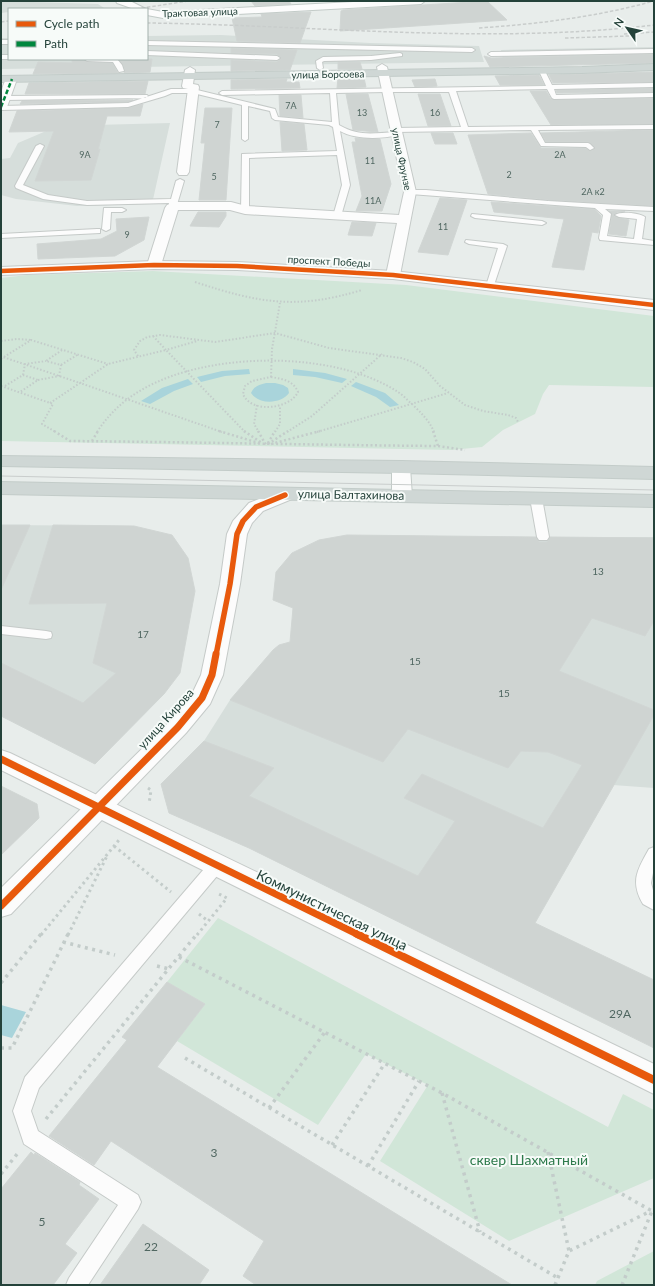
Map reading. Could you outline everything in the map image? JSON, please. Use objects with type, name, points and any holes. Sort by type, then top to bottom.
[{"type":"main road","name":"улица Борсоева","points":[[1,73],[121,71],[190,73],[382,70],[654,61]]},
{"type":"main road","name":"улица Борсоева","points":[[4,92],[190,73],[320,68],[542,71],[654,67]]},
{"type":"main road","points":[[1,461],[401,466],[654,473]]},
{"type":"main road","name":"улица Балтахинова","points":[[1,488],[654,501]]},
{"type":"street","points":[[120,1],[138,8]]},
{"type":"street","name":"Трактовая улица","points":[[148,12],[163,15],[421,1]]},
{"type":"street","name":"улица Фрунзе","points":[[382,70],[410,192],[403,219],[393,275]]},
{"type":"street","points":[[181,176],[197,93],[194,87],[187,86],[190,73]]},
{"type":"street","points":[[154,265],[173,204],[231,206],[245,210],[403,219]]},
{"type":"street","name":"проспект Победы","points":[[1,271],[154,265],[237,266],[393,275],[654,305]]},
{"type":"street","points":[[401,466],[402,496]]},
{"type":"street","name":"улица Кирова","points":[[1,906],[97,807],[178,727],[202,698],[212,675],[230,584],[237,534],[243,521],[256,508],[285,494]]},
{"type":"street","name":"Коммунистическая улица","points":[[1,759],[654,1080]]},
{"type":"lane","points":[[148,43],[397,52],[472,50]]},
{"type":"lane","points":[[491,54],[654,51]]},
{"type":"lane","points":[[320,68],[319,61],[323,59],[378,58],[397,52],[418,56]]},
{"type":"lane","points":[[148,53],[277,58]]},
{"type":"lane","points":[[115,60],[121,71]]},
{"type":"lane","points":[[542,71],[554,97],[654,95]]},
{"type":"lane","points":[[4,92],[128,105],[163,95],[171,91],[197,93],[387,91],[654,85]]},
{"type":"lane","points":[[452,90],[465,129]]},
{"type":"lane","points":[[333,91],[336,125],[346,185],[337,216]]},
{"type":"lane","points":[[4,92],[163,95]]},
{"type":"lane","points":[[197,93],[273,110],[275,118],[287,121],[327,123],[336,125],[348,132],[363,134],[465,129],[654,127]]},
{"type":"lane","points":[[245,104],[245,139]]},
{"type":"lane","points":[[534,129],[543,145],[588,145],[590,148]]},
{"type":"lane","points":[[40,146],[19,186],[46,197],[87,203],[173,204]]},
{"type":"lane","points":[[245,210],[244,156],[340,153]]},
{"type":"lane","points":[[173,204],[181,176]]},
{"type":"lane","points":[[410,192],[433,193],[544,216]]},
{"type":"lane","points":[[106,229],[107,210],[173,204]]},
{"type":"lane","points":[[598,206],[607,214],[641,218],[638,242]]},
{"type":"lane","points":[[475,216],[544,216],[598,206],[654,209]]},
{"type":"lane","points":[[607,214],[603,238],[654,243]]},
{"type":"lane","points":[[1,236],[97,231]]},
{"type":"lane","points":[[469,242],[503,246],[490,286]]},
{"type":"lane","points":[[536,498],[543,537]]},
{"type":"lane","points":[[1,630],[46,635]]},
{"type":"lane","points":[[654,853],[643,872],[642,887],[649,901],[654,903]]},
{"type":"lane","points":[[76,1285],[131,1202],[32,1137],[22,1111],[31,1084],[216,866]]},
{"type":"path","points":[[194,282],[223,292],[280,303],[317,299],[352,293],[364,289]]},
{"type":"path","points":[[271,377],[275,333],[280,303]]},
{"type":"path","points":[[138,356],[134,350],[136,345],[140,341],[153,336],[168,334],[198,341],[225,342],[275,333],[329,348],[382,354],[413,362],[425,369],[449,393],[465,404],[483,411],[508,415],[516,418],[518,422]]},
{"type":"path","points":[[153,336],[242,430],[266,445]]},
{"type":"path","points":[[1,341],[18,339],[31,340],[108,364]]},
{"type":"path","points":[[2,358],[31,340]]},
{"type":"path","points":[[50,402],[108,364],[198,341]]},
{"type":"path","points":[[46,361],[63,350]]},
{"type":"path","points":[[24,364],[46,361],[60,365],[77,354]]},
{"type":"path","points":[[266,445],[312,416],[382,354]]},
{"type":"path","points":[[2,358],[60,376],[233,436],[266,445],[304,436],[449,393]]},
{"type":"path","points":[[92,441],[106,418],[128,399],[155,384],[186,372],[214,365],[242,361],[272,360],[318,364],[360,374],[380,382],[398,392],[413,403],[434,431],[438,446]]},
{"type":"path","points":[[23,375],[24,364]]},
{"type":"path","points":[[60,365],[60,376]]},
{"type":"path","points":[[23,375],[38,380]]},
{"type":"path","points":[[4,387],[23,375]]},
{"type":"path","points":[[20,392],[38,380],[60,376]]},
{"type":"path","points":[[271,377],[291,381],[296,386],[298,391],[297,397],[291,402],[270,408],[250,403],[244,398],[242,392],[245,386],[251,381],[271,377]]},
{"type":"path","points":[[1,386],[53,404],[42,424],[70,441],[192,442],[266,445],[438,446],[472,450]]},
{"type":"path","points":[[257,405],[254,424],[266,445]]},
{"type":"path","points":[[266,445],[280,424],[280,406]]},
{"type":"path","points":[[1,983],[119,840]]},
{"type":"path","points":[[114,846],[208,921]]},
{"type":"path","points":[[1,1048],[12,1048],[63,942],[110,851]]},
{"type":"path","points":[[1,1174],[227,898]]},
{"type":"path","points":[[179,957],[442,1093],[653,1211]]},
{"type":"path","points":[[269,1108],[325,1032]]},
{"type":"path","points":[[185,1058],[558,1278]]},
{"type":"path","points":[[332,1145],[385,1063]]},
{"type":"path","points":[[368,1166],[419,1081]]},
{"type":"path","points":[[442,1093],[480,1232]]},
{"type":"path","points":[[548,1152],[569,1251],[556,1285]]},
{"type":"path","points":[[569,1251],[653,1211]]},
{"type":"path","points":[[622,1285],[653,1211]]},
{"type":"shaded area","points":[[1,1],[98,4],[104,8],[8,8],[8,12],[1,13]]},
{"type":"shaded area","points":[[221,35],[370,43],[479,46],[484,62],[1,69],[1,38],[8,38],[8,60],[148,60],[148,36]]},
{"type":"shaded area","points":[[654,47],[654,57],[503,59],[501,50]]},
{"type":"shaded area","points":[[170,123],[152,204],[77,206],[16,199],[1,195],[1,159],[10,158],[18,143],[58,126]]},
{"type":"shaded area","points":[[1,525],[134,526],[188,558],[164,694],[95,764],[1,716]]},
{"type":"shaded area","points":[[347,535],[654,537],[654,788],[613,785],[505,974],[249,848],[169,813],[161,784],[204,741],[230,700],[290,642]]},
{"type":"green space","points":[[153,271],[406,285],[654,316],[654,387],[549,385],[543,394],[535,414],[503,430],[482,447],[451,450],[1,441],[1,278],[27,275]]},
{"type":"green space","name":"сквер Шахматный","points":[[218,918],[608,1127],[623,1094],[654,1110],[654,1178],[509,1241],[380,1161],[428,1085],[366,1054],[318,1125],[177,1041],[205,1004],[167,982]]},
{"type":"green space","points":[[654,1251],[654,1285],[595,1285],[597,1281]]},
{"type":"water","points":[[249,369],[250,374],[225,376],[201,382],[197,377],[222,371]]},
{"type":"water","points":[[293,369],[325,373],[347,379],[342,383],[315,377],[293,375]]},
{"type":"water","points":[[188,379],[193,384],[174,391],[150,404],[141,401],[162,388]]},
{"type":"water","points":[[356,382],[385,393],[399,405],[390,407],[376,397],[351,386]]},
{"type":"water","points":[[266,383],[283,385],[288,388],[289,393],[285,397],[276,401],[270,402],[259,400],[251,393],[255,387]]},
{"type":"water","points":[[1,1005],[26,1012],[12,1038],[1,1035]]},
{"type":"building","points":[[251,1],[289,1],[291,4],[255,6]]},
{"type":"building","points":[[487,1],[507,20],[340,31],[341,11],[343,10]]},
{"type":"building","points":[[311,12],[300,43],[237,41],[232,18],[262,17],[261,14]]},
{"type":"building","points":[[231,48],[297,50],[290,70],[231,71],[231,60],[277,62],[281,58],[277,54],[231,53]]},
{"type":"building","points":[[654,54],[654,63],[490,67],[484,56],[491,58]]},
{"type":"building","points":[[152,59],[150,72],[124,73],[125,71],[120,60]]},
{"type":"building","points":[[72,60],[84,60],[87,62],[112,63],[118,73],[33,74],[38,62],[72,63]]},
{"type":"building","points":[[338,62],[360,62],[362,69],[338,69]]},
{"type":"building","points":[[654,72],[654,82],[553,83],[549,75]]},
{"type":"building","points":[[539,75],[544,85],[500,85],[495,76]]},
{"type":"building","points":[[338,78],[364,78],[366,87],[337,88]]},
{"type":"building","points":[[287,79],[286,82],[299,82],[300,88],[231,89],[231,80]]},
{"type":"building","points":[[435,79],[437,86],[415,87],[412,80]]},
{"type":"building","points":[[148,81],[145,94],[25,94],[29,83]]},
{"type":"building","points":[[654,88],[654,92],[557,93],[556,90]]},
{"type":"building","points":[[530,91],[546,91],[551,99],[554,100],[654,98],[654,124],[551,125]]},
{"type":"building","points":[[346,94],[368,94],[378,132],[353,130]]},
{"type":"building","points":[[418,94],[440,94],[451,126],[428,126]]},
{"type":"building","points":[[279,95],[301,95],[303,118],[280,116]]},
{"type":"building","points":[[133,100],[128,102],[20,104],[22,101]]},
{"type":"building","points":[[143,104],[140,116],[107,116],[98,150],[100,149],[91,180],[35,181],[54,131],[9,132],[17,111],[128,108]]},
{"type":"building","points":[[205,108],[232,108],[226,200],[199,200],[205,143],[201,143]]},
{"type":"building","points":[[280,122],[304,124],[307,150],[282,151]]},
{"type":"building","points":[[654,130],[654,206],[548,200],[488,194],[468,135],[531,133],[541,148],[585,148],[591,151],[595,148],[589,142],[546,142],[541,133]]},
{"type":"building","points":[[431,133],[453,133],[457,144],[435,144]]},
{"type":"building","points":[[355,138],[380,139],[391,184],[382,211],[356,211],[362,196],[352,142],[356,142]]},
{"type":"building","points":[[440,198],[467,200],[448,255],[418,252]]},
{"type":"building","points":[[491,202],[594,209],[601,216],[598,233],[592,232],[584,270],[552,267],[564,219],[494,212]]},
{"type":"building","points":[[609,211],[625,211],[617,212],[614,216],[629,220],[626,236],[609,234],[612,214]]},
{"type":"building","points":[[198,212],[226,212],[226,216],[219,227],[190,226]]},
{"type":"building","points":[[149,217],[144,240],[115,256],[38,259],[37,244],[101,239],[117,231],[116,219]]},
{"type":"building","points":[[352,222],[376,223],[372,236],[348,235]]},
{"type":"building","points":[[1,525],[30,525],[1,590]]},
{"type":"building","points":[[53,525],[134,526],[172,535],[188,558],[195,591],[180,673],[164,694],[95,764],[1,716],[1,663],[83,703],[116,673],[93,663],[107,603],[29,604]]},
{"type":"building","points":[[347,535],[536,537],[539,542],[547,542],[550,537],[654,538],[654,621],[645,636],[592,618],[559,671],[654,710],[654,715],[535,923],[654,980],[654,1048],[249,848],[169,813],[161,784],[204,741],[274,768],[249,796],[418,876],[455,821],[404,798],[422,774],[543,828],[582,765],[548,752],[521,751],[508,768],[408,729],[383,762],[230,700],[273,650],[279,645],[290,642],[293,608],[273,600],[276,572],[292,553],[319,540]]},
{"type":"building","points":[[1,786],[37,804],[39,818],[1,855]]},
{"type":"building","points":[[167,982],[205,1004],[157,1067],[512,1285],[256,1285],[243,1276],[264,1241],[111,1141],[94,1165],[49,1136],[127,1040],[122,1037]]},
{"type":"building","points":[[31,1152],[34,1155],[35,1153],[80,1182],[79,1185],[99,1199],[65,1244],[77,1253],[53,1285],[1,1285],[1,1189]]},
{"type":"building","points":[[143,1224],[209,1270],[199,1285],[100,1285]]},
{"type":"tram line","points":[[1,476],[654,490]]},
{"type":"railway","points":[[142,8],[188,1]]},
{"type":"railway","points":[[479,28],[589,16],[654,1]]},
{"type":"railway","points":[[1,22],[8,21]]},
{"type":"railway","points":[[148,23],[464,34],[591,31],[654,25]]},
{"type":"railway","points":[[624,34],[654,32]]},
{"type":"railway","points":[[565,38],[629,36]]},
{"type":"marked path","points":[[1,107],[12,79]]},
{"type":"cycle path","points":[[1,271],[154,265],[237,266],[393,275],[654,305]]},
{"type":"cycle path","points":[[1,906],[178,727],[202,698],[212,675],[230,584],[237,534],[243,521],[256,507],[285,495]]},
{"type":"cycle path","points":[[1,759],[654,1080]]}]
